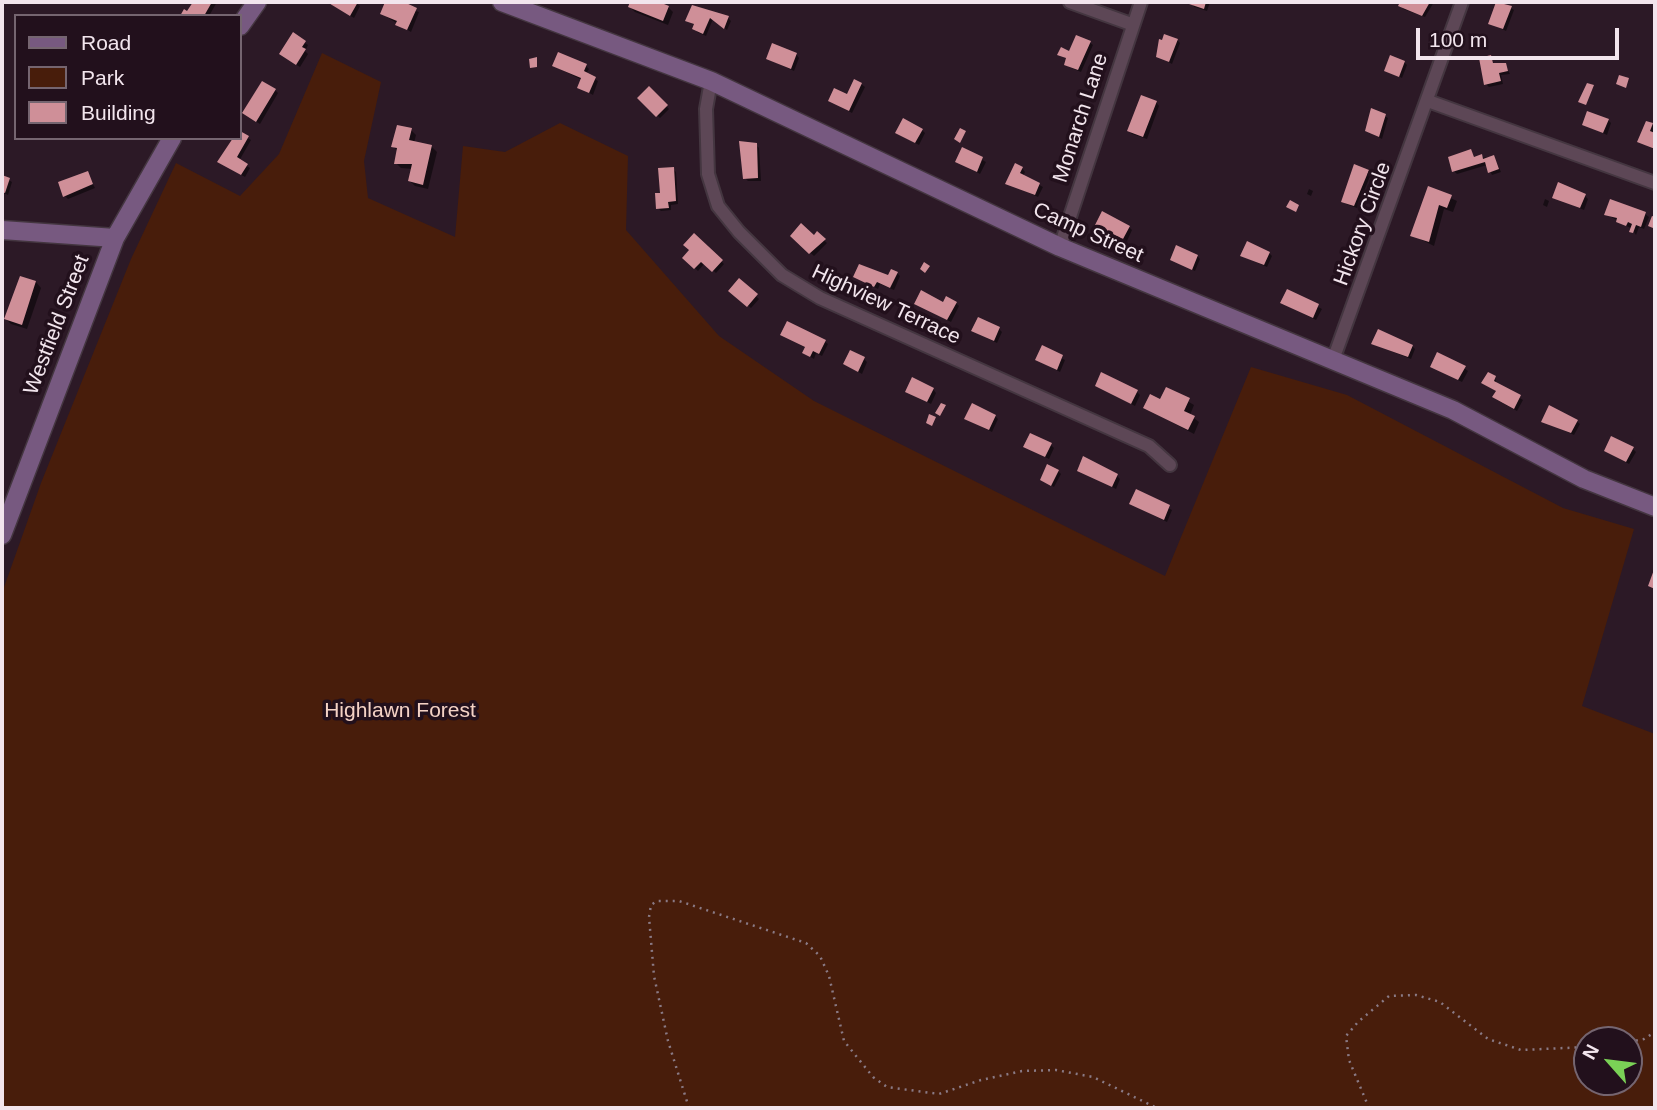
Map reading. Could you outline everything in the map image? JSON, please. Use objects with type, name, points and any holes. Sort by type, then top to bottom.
[{"type":"street","points":[[242,23],[257,2]]},
{"type":"street","name":"Camp Street","points":[[502,2],[710,81],[1060,247],[1453,410],[1584,479],[1655,507]]},
{"type":"street","points":[[1070,2],[1131,24]]},
{"type":"street","name":"Monarch Lane","points":[[1060,247],[1131,24],[1141,2]]},
{"type":"street","name":"Hickory Circle","points":[[1333,359],[1462,2]]},
{"type":"street","name":"Highview Terrace","points":[[710,81],[706,109],[708,174],[719,206],[739,233],[782,275],[820,298],[1149,446],[1170,465]]},
{"type":"street","points":[[1428,101],[1655,183]]},
{"type":"street","name":"Westfield Street","points":[[2,535],[114,239],[171,140]]},
{"type":"street","points":[[2,230],[114,239]]},
{"type":"path","points":[[690,1108],[661,1016],[649,917],[651,905],[657,901],[679,901],[806,943],[820,956],[830,976],[844,1041],[873,1077],[887,1087],[939,1094],[1022,1071],[1056,1070],[1093,1077],[1157,1108]]},
{"type":"path","points":[[1369,1108],[1349,1060],[1346,1036],[1389,996],[1416,995],[1440,1002],[1488,1039],[1521,1050],[1573,1048]]},
{"type":"green space","name":"Highlawn Forest","points":[[322,53],[381,82],[364,161],[368,198],[455,237],[463,146],[505,152],[560,123],[628,156],[626,230],[719,336],[814,401],[1165,576],[1251,367],[1347,395],[1563,508],[1634,529],[1582,706],[1655,734],[1655,1108],[2,1108],[2,593],[41,483],[131,259],[176,163],[240,196],[279,154]]},
{"type":"building","points":[[193,2],[212,2],[205,14],[181,14],[184,9],[187,11]]},
{"type":"building","points":[[327,2],[358,2],[350,16]]},
{"type":"building","points":[[385,2],[404,2],[417,8],[407,30],[395,25],[397,21],[380,14]]},
{"type":"building","points":[[630,2],[659,2],[669,6],[663,21],[628,7]]},
{"type":"building","points":[[1189,2],[1206,2],[1204,9]]},
{"type":"building","points":[[1400,2],[1430,2],[1422,16],[1398,6]]},
{"type":"building","points":[[1496,2],[1512,6],[1503,29],[1488,24]]},
{"type":"building","points":[[692,5],[729,16],[724,29],[710,18],[703,34],[692,29],[694,24],[685,21]]},
{"type":"building","points":[[293,32],[306,41],[302,47],[306,49],[296,65],[279,54]]},
{"type":"building","points":[[1164,34],[1178,39],[1169,62],[1156,57],[1159,39],[1162,40]]},
{"type":"building","points":[[1076,35],[1091,41],[1078,70],[1064,65],[1066,58],[1057,55],[1061,47],[1069,51]]},
{"type":"building","points":[[772,43],[797,53],[791,69],[766,59]]},
{"type":"building","points":[[558,52],[587,64],[584,71],[596,77],[589,93],[577,88],[581,78],[552,66]]},
{"type":"building","points":[[1390,55],[1405,61],[1399,77],[1384,71]]},
{"type":"building","points":[[1491,55],[1493,63],[1506,63],[1508,71],[1499,73],[1501,81],[1484,85],[1479,58]]},
{"type":"building","points":[[537,57],[537,67],[530,68],[529,59]]},
{"type":"building","points":[[1619,75],[1629,78],[1626,88],[1616,84]]},
{"type":"building","points":[[854,79],[862,83],[849,111],[828,101],[834,88],[847,94]]},
{"type":"building","points":[[262,81],[276,89],[256,122],[242,113]]},
{"type":"building","points":[[1587,83],[1594,85],[1586,105],[1578,102]]},
{"type":"building","points":[[649,86],[668,105],[656,117],[637,98]]},
{"type":"building","points":[[1141,95],[1157,101],[1143,137],[1127,131]]},
{"type":"building","points":[[1371,108],[1386,114],[1379,137],[1365,131]]},
{"type":"building","points":[[1587,111],[1609,119],[1603,133],[1582,125]]},
{"type":"building","points":[[903,118],[923,129],[915,143],[895,133]]},
{"type":"building","points":[[1646,121],[1653,123],[1650,131],[1655,133],[1655,149],[1637,142]]},
{"type":"building","points":[[397,125],[412,128],[409,140],[432,145],[423,185],[408,181],[412,164],[394,164],[397,148],[391,147]]},
{"type":"building","points":[[960,128],[966,131],[960,143],[954,139]]},
{"type":"building","points":[[242,132],[249,136],[237,157],[248,164],[241,175],[217,162],[232,140],[242,140]]},
{"type":"building","points":[[739,141],[757,143],[758,178],[743,179]]},
{"type":"building","points":[[962,147],[983,157],[977,172],[955,162]]},
{"type":"building","points":[[1471,149],[1474,157],[1482,154],[1483,159],[1494,155],[1499,169],[1488,173],[1485,162],[1452,172],[1448,157]]},
{"type":"building","points":[[1015,163],[1023,167],[1020,173],[1040,183],[1035,195],[1005,184]]},
{"type":"building","points":[[1354,164],[1369,170],[1354,206],[1341,202]]},
{"type":"building","points":[[674,167],[676,201],[668,202],[669,208],[656,209],[655,193],[660,193],[658,168]]},
{"type":"building","points":[[88,171],[93,184],[63,197],[58,182]]},
{"type":"building","points":[[2,175],[10,178],[5,193],[2,192]]},
{"type":"building","points":[[1558,182],[1586,194],[1580,208],[1552,198]]},
{"type":"building","points":[[1428,186],[1452,195],[1447,208],[1439,205],[1429,242],[1410,236]]},
{"type":"building","points":[[1610,199],[1646,212],[1641,227],[1636,225],[1633,233],[1629,232],[1632,224],[1628,222],[1626,226],[1616,222],[1617,218],[1604,215]]},
{"type":"building","points":[[1290,200],[1299,205],[1296,212],[1286,207]]},
{"type":"building","points":[[1102,211],[1130,226],[1123,239],[1095,225]]},
{"type":"building","points":[[1652,216],[1655,217],[1653,228],[1648,226]]},
{"type":"building","points":[[801,223],[814,235],[817,231],[826,239],[809,254],[790,236]]},
{"type":"building","points":[[694,233],[723,260],[712,272],[701,262],[694,269],[682,258],[689,250],[683,245]]},
{"type":"building","points":[[1247,241],[1270,252],[1264,265],[1240,256]]},
{"type":"building","points":[[1176,245],[1198,255],[1192,270],[1170,260]]},
{"type":"building","points":[[924,262],[930,266],[925,273],[920,269]]},
{"type":"building","points":[[859,264],[888,275],[891,269],[898,272],[890,288],[877,282],[874,287],[853,277]]},
{"type":"building","points":[[20,276],[36,281],[22,325],[4,319]]},
{"type":"building","points":[[739,278],[758,294],[747,307],[728,291]]},
{"type":"building","points":[[1287,289],[1319,304],[1313,318],[1280,303]]},
{"type":"building","points":[[921,290],[943,302],[946,296],[957,302],[947,320],[914,304]]},
{"type":"building","points":[[978,317],[1000,327],[994,341],[971,331]]},
{"type":"building","points":[[787,321],[826,340],[819,354],[813,351],[810,357],[802,353],[805,347],[780,335]]},
{"type":"building","points":[[1378,329],[1413,345],[1408,357],[1371,344]]},
{"type":"building","points":[[1042,345],[1063,355],[1057,370],[1035,360]]},
{"type":"building","points":[[850,350],[865,357],[858,372],[843,364]]},
{"type":"building","points":[[1437,352],[1466,366],[1458,380],[1430,367]]},
{"type":"building","points":[[1101,372],[1138,390],[1131,404],[1095,386]]},
{"type":"building","points":[[1488,372],[1496,376],[1494,381],[1521,395],[1514,409],[1492,397],[1496,391],[1481,383]]},
{"type":"building","points":[[912,377],[934,388],[927,402],[905,392]]},
{"type":"building","points":[[1166,387],[1190,398],[1184,411],[1195,416],[1188,430],[1143,408],[1150,394],[1160,399]]},
{"type":"building","points":[[941,403],[946,405],[940,416],[935,413]]},
{"type":"building","points":[[972,403],[996,415],[989,430],[964,419]]},
{"type":"building","points":[[1549,405],[1578,420],[1571,433],[1541,422]]},
{"type":"building","points":[[929,414],[936,417],[932,426],[926,423]]},
{"type":"building","points":[[1030,433],[1052,443],[1045,457],[1023,447]]},
{"type":"building","points":[[1611,436],[1634,447],[1626,462],[1604,451]]},
{"type":"building","points":[[1083,456],[1118,474],[1112,487],[1077,471]]},
{"type":"building","points":[[1047,464],[1059,470],[1051,486],[1040,480]]},
{"type":"building","points":[[1136,489],[1170,505],[1164,520],[1129,504]]},
{"type":"building","points":[[1655,567],[1655,589],[1648,586]]}]
